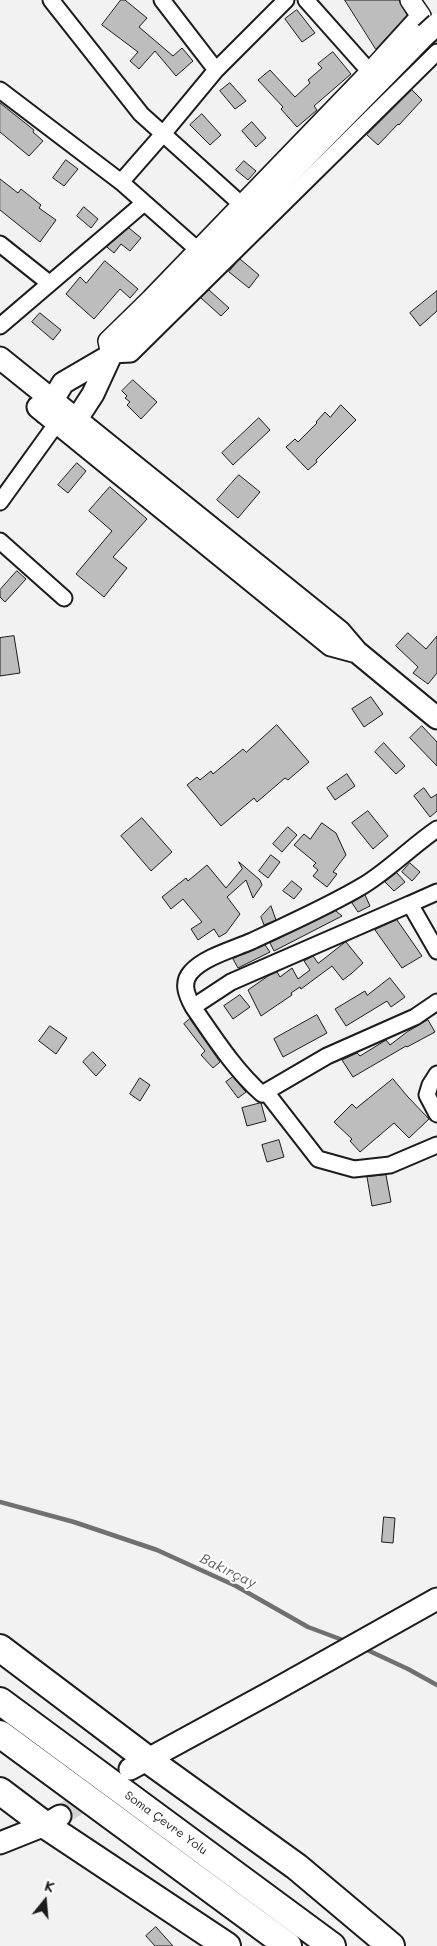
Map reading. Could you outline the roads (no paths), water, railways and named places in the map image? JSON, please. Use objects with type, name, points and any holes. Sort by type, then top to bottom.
[{"type":"highway","points":[[0,1648],[138,1764],[297,1867],[390,1946]]},
{"type":"highway","name":"Soma Çevre Yolu","points":[[0,1701],[332,1946]]},
{"type":"highway","points":[[0,1734],[288,1946]]},
{"type":"highway","points":[[0,1792],[53,1821],[227,1946]]},
{"type":"main road","points":[[60,418],[63,383],[111,355],[432,34]]},
{"type":"main road","points":[[60,418],[93,394],[111,355]]},
{"type":"main road","points":[[0,358],[60,418]]},
{"type":"main road","points":[[0,376],[60,418],[340,632],[357,652],[437,718]]},
{"type":"main road","points":[[138,1764],[434,1601]]},
{"type":"main road","points":[[0,1844],[53,1821]]},
{"type":"street","points":[[51,0],[141,114],[242,205]]},
{"type":"street","points":[[162,0],[216,70]]},
{"type":"street","points":[[120,182],[216,70],[286,0]]},
{"type":"street","points":[[306,0],[370,72]]},
{"type":"street","points":[[111,355],[108,341],[370,72],[432,34],[410,0]]},
{"type":"street","points":[[0,90],[120,182],[198,250]]},
{"type":"street","points":[[0,326],[144,203]]},
{"type":"street","points":[[2,250],[49,283]]},
{"type":"street","points":[[0,502],[60,418]]},
{"type":"street","points":[[0,541],[64,598]]},
{"type":"street","points":[[437,829],[416,843],[366,884],[320,908],[227,950],[191,972],[186,979],[185,993],[218,1044],[252,1085],[262,1094],[327,1056],[415,1017],[437,1002]]},
{"type":"street","points":[[193,1007],[231,982],[437,892]]},
{"type":"street","points":[[410,904],[437,951]]},
{"type":"street","points":[[437,1074],[430,1085],[427,1095],[437,1114]]},
{"type":"street","points":[[266,1092],[318,1159],[354,1169],[390,1165],[437,1145]]},
{"type":"waterway","name":"Bakırçay","points":[[0,1502],[74,1522],[157,1550],[236,1586],[308,1627],[348,1642]]},
{"type":"waterway","name":"Bakırçay","points":[[363,1648],[437,1685]]},
{"type":"tunnel","points":[[60,1816],[99,1790]]}]
